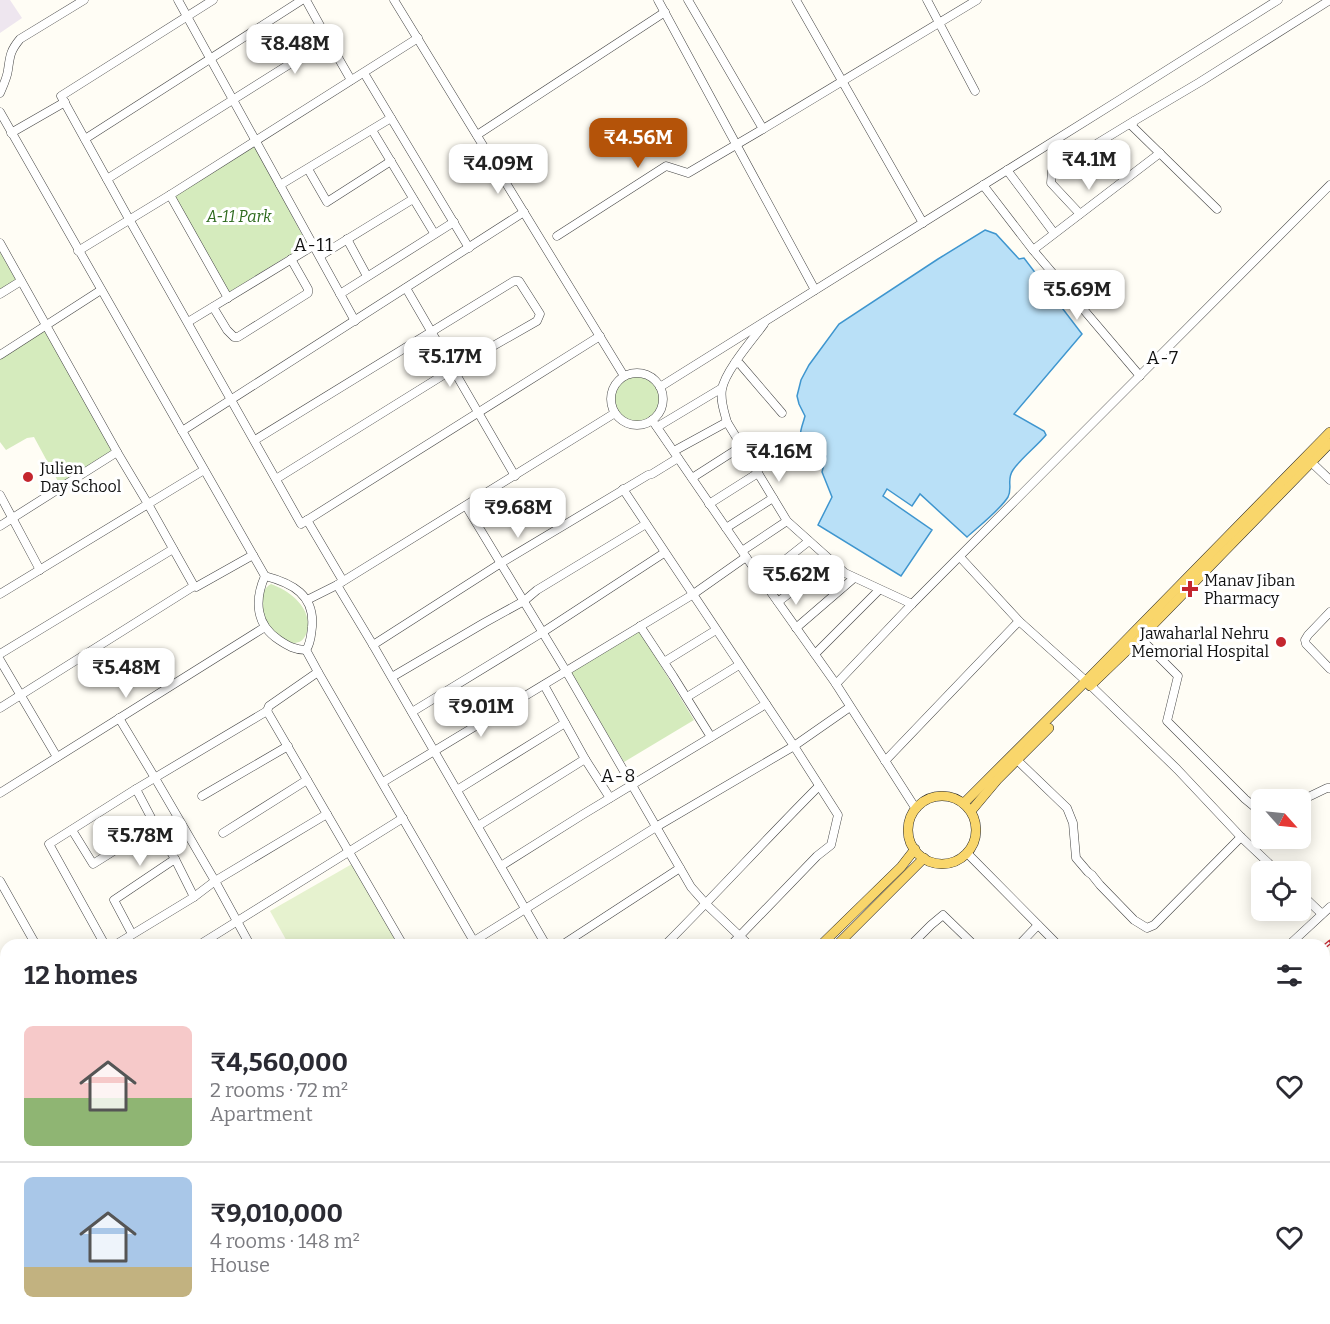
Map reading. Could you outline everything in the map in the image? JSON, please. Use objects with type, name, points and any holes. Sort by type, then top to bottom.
[{"type":"main road","points":[[967,807],[1330,432]]},
{"type":"main road","points":[[967,807],[1017,760],[1088,683],[1140,638],[1330,443]]},
{"type":"main road","points":[[944,796],[954,798],[967,807],[975,820],[976,832],[974,843],[967,853],[960,859],[942,864],[924,858],[910,840],[910,820],[916,809],[933,797],[944,796]]},
{"type":"main road","points":[[827,939],[901,867],[915,849]]},
{"type":"main road","points":[[843,939],[924,858]]},
{"type":"street","points":[[1,91],[13,47],[20,39],[84,0]]},
{"type":"street","points":[[178,0],[355,321]]},
{"type":"street","points":[[213,0],[62,96],[301,524],[600,336]]},
{"type":"street","points":[[85,139],[304,0],[351,80]]},
{"type":"street","points":[[394,0],[624,376]]},
{"type":"street","points":[[688,0],[763,129]]},
{"type":"street","points":[[796,0],[923,223]]},
{"type":"street","points":[[927,0],[975,91]]},
{"type":"street","points":[[557,236],[666,166],[687,173],[977,0]]},
{"type":"street","points":[[660,387],[1278,0]]},
{"type":"street","points":[[1080,214],[1051,183],[1052,171],[1330,0]]},
{"type":"street","points":[[661,1],[815,290]]},
{"type":"street","points":[[477,135],[665,12]]},
{"type":"street","points":[[78,251],[418,38]]},
{"type":"street","points":[[107,178],[328,40]]},
{"type":"street","points":[[363,73],[469,248]]},
{"type":"street","points":[[11,133],[65,102]]},
{"type":"street","points":[[0,114],[265,576],[279,580],[301,592],[308,600],[312,623],[310,645],[306,650]]},
{"type":"street","points":[[280,185],[391,118]]},
{"type":"street","points":[[1134,121],[1132,126],[1217,209]]},
{"type":"street","points":[[372,130],[435,233]]},
{"type":"street","points":[[1033,250],[1160,153]]},
{"type":"street","points":[[308,168],[327,202],[391,161]]},
{"type":"street","points":[[1007,170],[1054,234]]},
{"type":"street","points":[[983,185],[1033,250],[1140,376]]},
{"type":"street","points":[[836,684],[912,604],[1330,185]]},
{"type":"street","points":[[170,195],[228,298]]},
{"type":"street","points":[[320,256],[413,199]]},
{"type":"street","points":[[182,431],[524,212]]},
{"type":"street","points":[[340,294],[454,222]]},
{"type":"street","points":[[347,239],[367,276]]},
{"type":"street","points":[[0,243],[194,586]]},
{"type":"street","points":[[188,322],[314,246]]},
{"type":"street","points":[[213,307],[227,330],[234,337],[238,337],[308,293],[291,259]]},
{"type":"street","points":[[0,294],[21,281]]},
{"type":"street","points":[[255,440],[513,281],[519,281],[540,314],[537,321],[453,369],[276,479]]},
{"type":"street","points":[[406,288],[515,476]]},
{"type":"street","points":[[0,355],[101,290]]},
{"type":"street","points":[[767,320],[735,363],[722,388],[722,405],[727,422],[787,521],[845,573],[912,604]]},
{"type":"street","points":[[735,363],[740,364],[782,413]]},
{"type":"street","points":[[655,424],[662,405],[663,395],[660,387],[644,374],[634,373],[624,376],[612,391],[611,400],[615,413],[621,420],[630,424],[655,424],[722,388]]},
{"type":"street","points":[[308,600],[340,583],[615,413]]},
{"type":"street","points":[[374,645],[501,563],[623,489],[652,474],[676,455],[727,422]]},
{"type":"street","points":[[655,424],[836,684],[916,809]]},
{"type":"street","points":[[692,478],[742,446]]},
{"type":"street","points":[[0,526],[117,452]]},
{"type":"street","points":[[1311,462],[1330,480]]},
{"type":"street","points":[[0,594],[204,470]]},
{"type":"street","points":[[710,504],[758,473]]},
{"type":"street","points":[[623,489],[838,816],[831,845],[817,856],[737,939]]},
{"type":"street","points":[[0,495],[40,570]]},
{"type":"street","points":[[726,528],[773,498]]},
{"type":"street","points":[[466,506],[543,632],[691,887],[743,939]]},
{"type":"street","points":[[307,520],[374,645],[542,939]]},
{"type":"street","points":[[382,782],[692,595],[787,521]]},
{"type":"street","points":[[392,677],[524,601],[537,590],[646,524]]},
{"type":"street","points":[[761,579],[809,541]]},
{"type":"street","points":[[0,654],[173,549]]},
{"type":"street","points":[[412,712],[543,632],[664,553]]},
{"type":"street","points":[[0,708],[194,586],[196,587],[253,555]]},
{"type":"street","points":[[960,557],[1019,621],[1088,683],[1177,769],[1266,861]]},
{"type":"street","points":[[778,602],[830,561]]},
{"type":"street","points":[[265,576],[258,598],[261,621],[270,634],[284,644],[297,650],[306,650]]},
{"type":"street","points":[[796,628],[854,578]]},
{"type":"street","points":[[814,654],[879,590]]},
{"type":"street","points":[[1330,612],[1305,640],[1306,644],[1330,669]]},
{"type":"street","points":[[885,761],[1019,621]]},
{"type":"street","points":[[640,626],[711,737]]},
{"type":"street","points":[[0,793],[265,627]]},
{"type":"street","points":[[664,662],[716,630]]},
{"type":"street","points":[[1140,638],[1178,676],[1167,721],[1251,804]]},
{"type":"street","points":[[306,650],[473,939]]},
{"type":"street","points":[[0,660],[57,757]]},
{"type":"street","points":[[687,697],[739,664]]},
{"type":"street","points":[[102,939],[49,844],[267,711],[269,706],[318,672]]},
{"type":"street","points":[[544,685],[585,759],[610,798]]},
{"type":"street","points":[[501,866],[766,704]]},
{"type":"street","points":[[481,939],[656,827],[794,746],[850,707]]},
{"type":"street","points":[[267,711],[400,939]]},
{"type":"street","points":[[119,718],[246,939]]},
{"type":"street","points":[[457,790],[565,723]]},
{"type":"street","points":[[202,796],[288,746]]},
{"type":"street","points":[[478,826],[585,759]]},
{"type":"street","points":[[1017,760],[1067,808],[1073,823],[1076,858],[1134,920],[1147,928],[1154,925],[1241,837]]},
{"type":"street","points":[[223,833],[307,780]]},
{"type":"street","points":[[671,939],[819,786]]},
{"type":"street","points":[[1311,796],[1330,788]]},
{"type":"street","points":[[136,789],[194,897]]},
{"type":"street","points":[[124,939],[327,814]]},
{"type":"street","points":[[209,939],[403,818]]},
{"type":"street","points":[[72,830],[93,864],[155,825]]},
{"type":"street","points":[[967,853],[1052,939]]},
{"type":"street","points":[[132,934],[114,900],[175,859]]},
{"type":"street","points":[[571,939],[680,868]]},
{"type":"street","points":[[0,881],[2,890],[32,939]]},
{"type":"street","points":[[1311,904],[1322,914]]},
{"type":"street","points":[[1295,939],[1330,907]]},
{"type":"street","points":[[917,939],[943,915],[964,939]]},
{"type":"street","points":[[1025,939],[1038,925]]},
{"type":"shaded area","points":[[0,0],[10,0],[22,18],[0,33]]},
{"type":"green space","name":"A-11 Park","points":[[255,146],[307,244],[228,293],[173,197]]},
{"type":"green space","points":[[0,252],[16,280],[0,289]]},
{"type":"green space","points":[[46,329],[113,451],[60,485],[34,437],[27,438],[6,450],[0,442],[0,359]]},
{"type":"green space","points":[[637,376],[653,383],[660,399],[653,415],[637,422],[621,415],[614,399],[621,383]]},
{"type":"green space","points":[[271,584],[292,596],[307,615],[307,632],[301,641],[290,643],[281,639],[266,622],[261,600],[264,591]]},
{"type":"green space","points":[[639,630],[694,720],[624,762],[571,672]]},
{"type":"green space","points":[[352,864],[395,939],[286,939],[270,911]]},
{"type":"water","points":[[985,230],[996,234],[1019,259],[1024,258],[1082,334],[1014,414],[1044,431],[1046,435],[1013,470],[1008,497],[967,537],[920,494],[912,506],[887,489],[883,496],[932,530],[901,576],[818,525],[832,497],[822,472],[826,456],[808,447],[802,440],[800,433],[805,416],[797,396],[801,380],[809,365],[839,324]]},
{"type":"place","name":"Julien Day School","points":[[28,477]]},
{"type":"place","name":"Manav Jiban Pharmacy","points":[[1190,589]]},
{"type":"place","name":"Jawaharlal Nehru Memorial Hospital","points":[[1281,642]]},
{"type":"district","name":"A-11","points":[[314,245]]},
{"type":"district","name":"A-7","points":[[1163,358]]},
{"type":"district","name":"A-8","points":[[619,776]]}]
